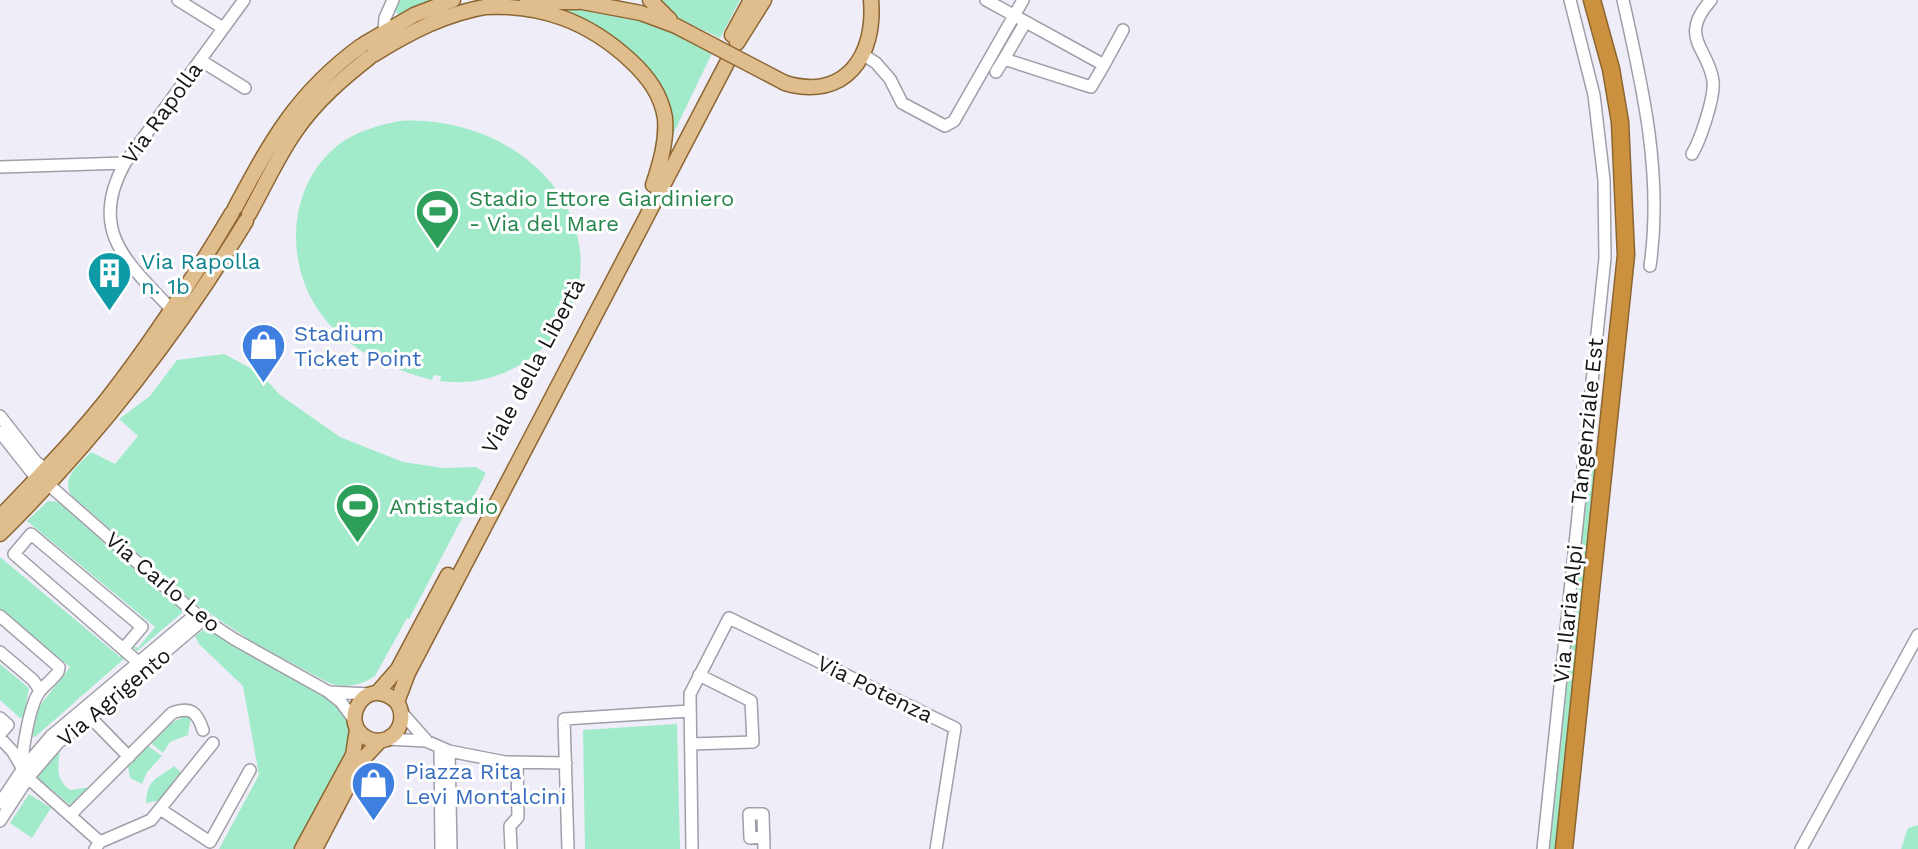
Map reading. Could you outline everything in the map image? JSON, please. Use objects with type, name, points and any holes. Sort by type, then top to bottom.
[{"type":"highway","name":"Tangenziale Est","points":[[1564,849],[1626,255],[1620,122],[1611,69],[1592,0]]},
{"type":"highway","name":"Tangenziale Est","points":[[1574,849],[1635,258],[1635,195],[1629,128],[1619,66],[1601,0]]},
{"type":"main road","points":[[650,0],[676,26]]},
{"type":"main road","points":[[749,0],[734,42],[762,0]]},
{"type":"main road","points":[[860,0],[866,13],[870,38]]},
{"type":"main road","points":[[484,7],[574,1],[641,13],[676,26],[785,83],[798,87],[823,87],[845,76],[864,55],[870,38],[871,0]]},
{"type":"main road","points":[[367,50],[405,35],[452,5]]},
{"type":"main road","points":[[0,517],[112,414],[309,113],[384,31],[414,15],[452,5],[527,8],[568,18],[601,36],[640,69],[657,92],[665,119],[664,143],[653,185]]},
{"type":"main road","name":"Viale della Libertà","points":[[302,849],[353,755],[357,705],[398,669],[653,185],[726,57],[408,673],[399,728],[361,761],[315,849]]},
{"type":"main road","points":[[0,534],[44,478]]},
{"type":"main road","points":[[373,694],[385,693],[400,708]]},
{"type":"main road","points":[[356,725],[367,738],[384,740]]},
{"type":"street","points":[[178,0],[223,28]]},
{"type":"street","name":"Via Rapolla","points":[[177,315],[121,256],[113,235],[110,206],[114,182],[244,0]]},
{"type":"street","points":[[384,31],[385,18],[393,0]]},
{"type":"street","points":[[986,0],[1104,65]]},
{"type":"street","points":[[996,72],[1019,20],[1023,0]]},
{"type":"street","name":"Via Ilaria Alpi","points":[[1543,849],[1605,258],[1604,180],[1594,95],[1570,0]]},
{"type":"street","points":[[1623,0],[1645,98],[1653,162],[1655,203],[1650,266]]},
{"type":"street","points":[[1692,154],[1698,145],[1713,85],[1696,42],[1696,31],[1711,0]]},
{"type":"street","points":[[864,55],[890,79],[902,103],[945,126],[954,121],[1019,20]]},
{"type":"street","points":[[1004,59],[1091,87],[1123,30]]},
{"type":"street","points":[[200,60],[245,88]]},
{"type":"street","points":[[0,167],[125,163]]},
{"type":"street","points":[[0,416],[36,462],[44,478]]},
{"type":"street","points":[[0,432],[44,478]]},
{"type":"street","name":"Via Carlo Leo","points":[[44,478],[200,616],[254,651],[327,691],[341,702],[356,725]]},
{"type":"street","points":[[124,648],[142,627],[31,534],[14,554],[143,665]]},
{"type":"street","points":[[0,616],[59,667],[53,679],[40,690],[26,738],[25,774]]},
{"type":"street","name":"Via Agrigento","points":[[0,803],[58,743],[200,616]]},
{"type":"street","name":"Via Potenza","points":[[699,675],[729,618],[955,728],[936,849]]},
{"type":"street","points":[[1801,849],[1918,635]]},
{"type":"street","points":[[0,652],[33,680],[40,690]]},
{"type":"street","name":"Via Agrigento","points":[[0,821],[25,774],[51,736],[143,665]]},
{"type":"street","points":[[691,744],[753,742],[751,701],[699,675],[690,694],[692,849]]},
{"type":"street","name":"Via Carlo Leo","points":[[327,691],[373,694]]},
{"type":"street","points":[[400,708],[426,741]]},
{"type":"street","points":[[70,815],[172,713],[191,710],[197,714],[203,730]]},
{"type":"street","points":[[568,849],[564,719],[689,711]]},
{"type":"street","points":[[89,716],[129,757]]},
{"type":"street","points":[[0,718],[8,725],[0,736],[25,774],[70,815],[97,845],[134,825],[151,820],[213,743]]},
{"type":"street","points":[[384,740],[426,741],[445,749],[517,762],[566,763]]},
{"type":"street","points":[[441,849],[445,749]]},
{"type":"street","points":[[445,749],[451,849]]},
{"type":"street","points":[[511,849],[510,826],[518,817],[517,762]]},
{"type":"street","points":[[160,809],[210,842],[250,770]]},
{"type":"green space","points":[[400,0],[431,0],[399,15],[393,9]]},
{"type":"green space","points":[[659,0],[740,0],[720,38],[680,18]]},
{"type":"green space","points":[[566,6],[607,11],[654,22],[713,51],[667,147],[656,80],[541,7]]},
{"type":"green space","name":"Stadio Ettore Giardiniero - Via del Mare","points":[[400,121],[428,121],[457,126],[511,148],[534,165],[554,186],[569,211],[578,239],[581,269],[575,298],[563,323],[546,345],[524,363],[498,375],[470,381],[440,381],[441,376],[434,375],[432,380],[384,363],[341,336],[319,311],[308,291],[296,247],[301,202],[309,181],[321,162],[345,140]]},
{"type":"green space","name":"Antistadio","points":[[224,354],[260,373],[280,395],[340,437],[403,462],[443,468],[476,467],[486,473],[409,619],[375,676],[364,682],[347,686],[329,683],[256,644],[197,605],[71,495],[68,489],[70,477],[91,452],[115,464],[138,436],[119,419],[150,396],[177,360]]},
{"type":"green space","points":[[1588,467],[1596,468],[1558,849],[1548,849]]},
{"type":"green space","points":[[48,501],[58,502],[183,612],[137,651],[132,646],[138,648],[155,627],[27,521]]},
{"type":"green space","points":[[0,557],[125,658],[35,737],[32,736],[39,707],[70,667],[0,609]]},
{"type":"green space","points":[[206,628],[333,702],[347,721],[348,750],[298,849],[219,849],[259,775],[243,686],[199,644],[195,636]]},
{"type":"green space","points":[[0,664],[29,688],[24,716],[20,718],[0,700]]},
{"type":"green space","points":[[186,716],[191,718],[188,735],[170,742],[163,753],[151,743],[173,722]]},
{"type":"green space","points":[[677,724],[680,849],[585,849],[583,730]]},
{"type":"green space","points":[[148,746],[162,756],[147,772],[142,784],[130,778],[128,767]]},
{"type":"green space","points":[[60,750],[59,772],[65,786],[70,790],[91,787],[70,805],[36,777]]},
{"type":"green space","points":[[174,766],[183,774],[161,800],[146,803],[151,784]]},
{"type":"green space","points":[[29,794],[51,808],[32,838],[10,823]]},
{"type":"green space","points":[[1918,825],[1918,849],[1901,849],[1908,828]]},
{"type":"place","name":"Stadio Ettore Giardiniero - Via del Mare","points":[[438,250]]},
{"type":"place","name":"Via Rapolla n. 1b","points":[[110,313]]},
{"type":"place","name":"Stadium Ticket Point","points":[[263,385]]},
{"type":"place","name":"Antistadio","points":[[358,545]]},
{"type":"place","name":"Piazza Rita Levi Montalcini","points":[[374,823]]}]
